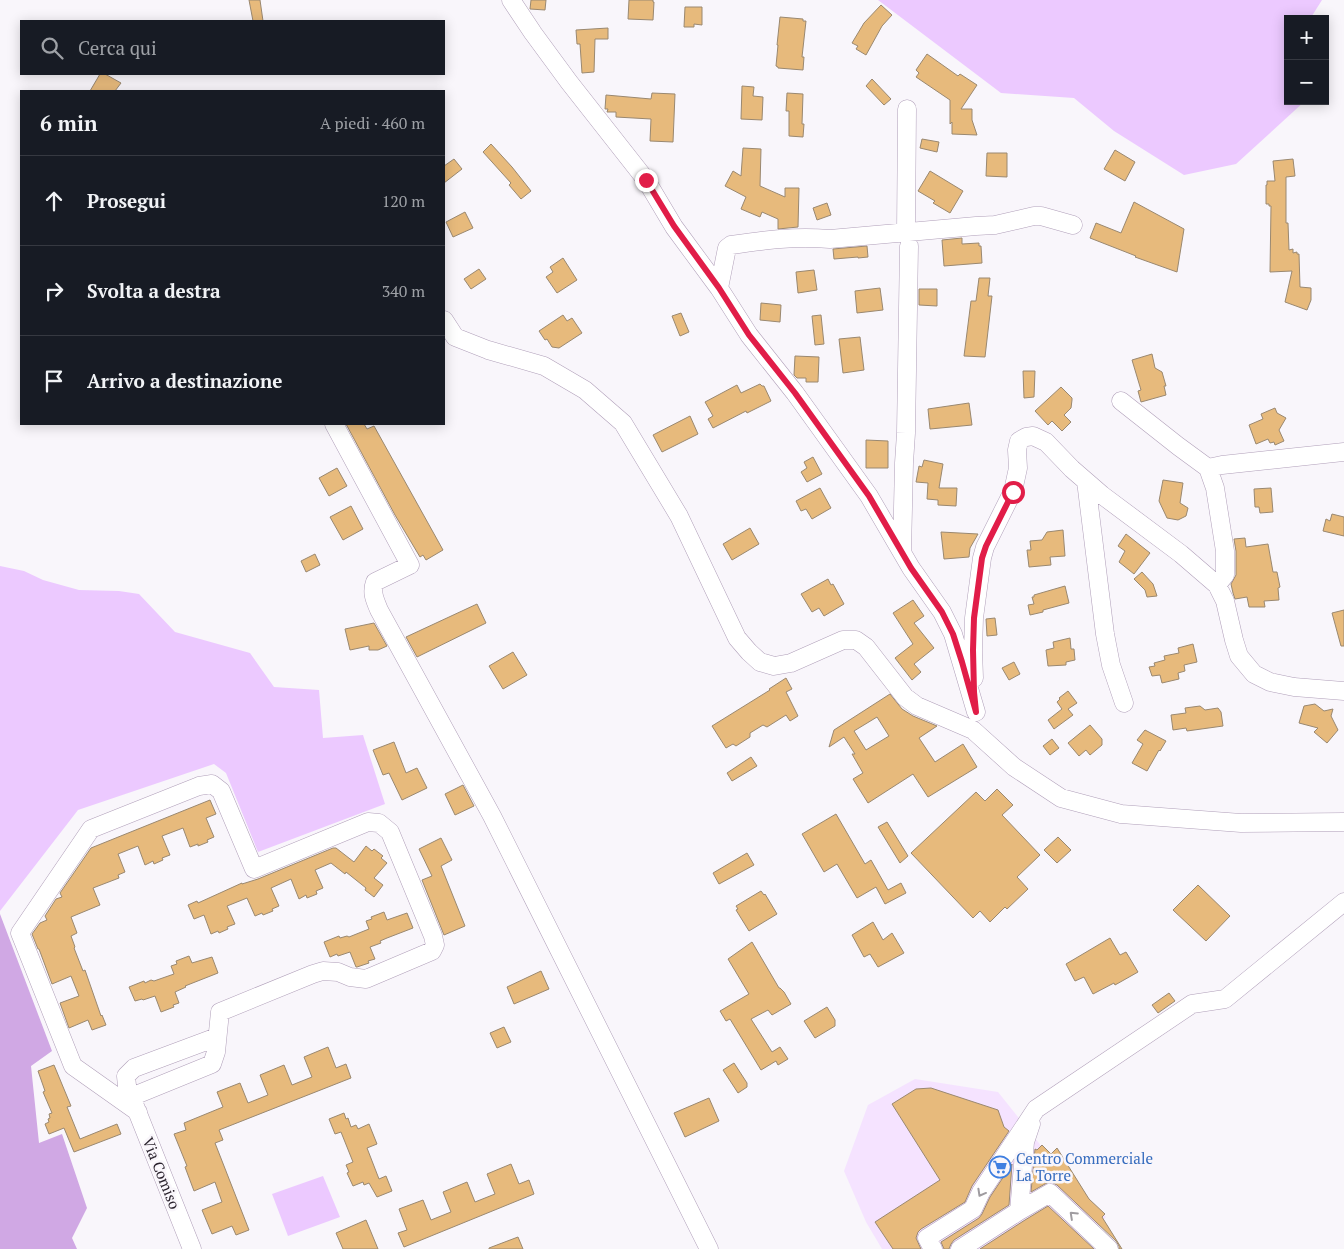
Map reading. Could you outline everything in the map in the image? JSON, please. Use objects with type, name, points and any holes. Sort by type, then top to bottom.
[{"type":"street","points":[[511,0],[569,82],[646,180],[674,226],[719,288],[749,335],[795,393],[869,496],[911,568],[942,612],[953,634],[976,712]]},
{"type":"street","points":[[902,552],[906,433],[907,109]]},
{"type":"street","points":[[719,288],[727,248],[731,245],[808,237],[907,240],[976,226],[996,226],[1034,216],[1041,216],[1073,226]]},
{"type":"street","points":[[445,321],[456,337],[488,350],[544,366],[585,390],[623,423],[679,516],[737,638],[760,662],[774,666],[791,663],[843,640],[856,640],[866,647],[905,697],[917,706],[974,730],[1014,767],[1061,798],[1121,814],[1241,823],[1344,822]]},
{"type":"street","points":[[1121,401],[1208,468],[1215,488],[1225,551],[1225,576],[1217,585]]},
{"type":"street","points":[[335,425],[410,565],[375,582],[373,588],[374,598],[379,610],[492,816],[709,1249]]},
{"type":"street","points":[[979,736],[974,692],[973,650],[974,618],[982,558],[1013,492],[1018,468],[1017,450],[1019,441],[1033,436],[1046,442],[1086,481],[1181,554],[1217,585],[1225,601],[1239,656],[1254,674],[1270,682],[1294,687],[1344,691]]},
{"type":"street","points":[[1208,468],[1344,452]]},
{"type":"street","points":[[1086,481],[1105,634],[1111,665],[1124,703]]},
{"type":"street","points":[[212,784],[221,791],[254,869],[368,822],[379,823],[390,832],[433,936],[435,945],[432,951],[366,979],[350,977],[338,972],[323,971],[312,974],[220,1012],[216,1052],[212,1064],[134,1105],[73,1066],[20,933],[91,829],[199,786],[212,784]]},
{"type":"street","points":[[933,1249],[927,1238],[973,1209],[981,1192],[1036,1109],[1192,1004],[1225,999],[1344,902]]},
{"type":"street","name":"Via Comiso","points":[[192,1249],[134,1105],[127,1086],[126,1076],[134,1068],[217,1037]]},
{"type":"street","points":[[1019,1211],[1025,1142],[1036,1109]]},
{"type":"street","points":[[960,1249],[1050,1193],[1109,1249]]},
{"type":"shaded area","points":[[878,0],[1322,0],[1313,15],[1284,15],[1284,105],[1301,105],[1236,164],[1184,175],[1114,131],[1074,98],[1001,93]]},
{"type":"shaded area","points":[[0,566],[24,571],[43,580],[79,590],[119,591],[139,594],[175,632],[250,653],[274,687],[319,690],[323,738],[363,735],[385,804],[258,852],[226,773],[214,764],[78,810],[0,911]]},
{"type":"shaded area","points":[[0,914],[52,1051],[31,1066],[39,1143],[62,1134],[87,1208],[72,1238],[77,1249],[0,1249]]},
{"type":"shaded area","name":"Centro Commerciale La Torre","points":[[915,1079],[998,1092],[1046,1152],[1106,1217],[1092,1233],[1104,1249],[882,1249],[866,1222],[844,1171],[868,1105]]},
{"type":"shaded area","points":[[323,1176],[340,1217],[288,1236],[272,1194]]},
{"type":"building","points":[[249,0],[260,0],[263,20],[253,20]]},
{"type":"building","points":[[531,0],[546,0],[545,10],[530,9]]},
{"type":"building","points":[[629,0],[653,0],[653,20],[628,19]]},
{"type":"building","points":[[881,5],[892,15],[882,26],[866,55],[856,49],[858,46],[852,43],[864,23]]},
{"type":"building","points":[[685,7],[702,7],[702,25],[694,24],[694,27],[684,27]]},
{"type":"building","points":[[780,17],[803,19],[803,21],[806,21],[802,57],[804,57],[803,70],[778,68],[776,66]]},
{"type":"building","points":[[608,28],[608,39],[595,39],[594,72],[582,73],[580,44],[577,44],[576,30]]},
{"type":"building","points":[[927,54],[958,76],[960,74],[977,85],[961,109],[972,109],[972,120],[977,135],[952,134],[950,100],[916,77],[919,73],[916,70]]},
{"type":"building","points":[[99,75],[107,75],[121,83],[116,90],[91,90]]},
{"type":"building","points":[[872,79],[891,99],[884,105],[866,86]]},
{"type":"building","points":[[742,86],[754,87],[753,96],[763,97],[762,120],[741,119]]},
{"type":"building","points":[[652,93],[675,94],[673,142],[650,141],[651,119],[616,117],[616,112],[607,112],[608,109],[605,109],[606,95],[651,99]]},
{"type":"building","points":[[787,93],[803,94],[803,137],[789,136],[789,111],[786,111]]},
{"type":"building","points":[[922,139],[939,142],[937,152],[920,148]]},
{"type":"building","points":[[491,144],[531,191],[521,199],[509,185],[511,183],[483,152]]},
{"type":"building","points":[[743,148],[761,149],[760,186],[785,197],[785,188],[799,188],[798,227],[778,229],[778,219],[762,212],[760,217],[741,209],[746,197],[725,186],[733,171],[741,176]]},
{"type":"building","points":[[1115,150],[1135,162],[1125,181],[1104,169]]},
{"type":"building","points":[[987,153],[1007,153],[1007,177],[986,176]]},
{"type":"building","points":[[454,159],[462,169],[445,182],[445,165]]},
{"type":"building","points":[[1293,159],[1295,176],[1286,177],[1286,223],[1288,223],[1289,250],[1293,249],[1293,253],[1297,252],[1299,254],[1300,287],[1311,288],[1311,300],[1307,310],[1285,302],[1292,271],[1270,272],[1271,206],[1266,204],[1266,185],[1267,181],[1275,181],[1273,161]]},
{"type":"building","points":[[930,171],[963,191],[950,213],[918,191]]},
{"type":"building","points":[[1134,202],[1184,229],[1177,272],[1090,238],[1096,223],[1121,233]]},
{"type":"building","points":[[827,203],[831,215],[817,220],[813,208]]},
{"type":"building","points":[[465,212],[473,228],[453,237],[446,222]]},
{"type":"building","points":[[962,238],[962,244],[979,243],[979,246],[981,246],[982,263],[944,266],[942,240]]},
{"type":"building","points":[[867,246],[868,257],[834,259],[833,249]]},
{"type":"building","points":[[563,258],[577,280],[557,293],[546,277],[553,272],[550,267]]},
{"type":"building","points":[[479,269],[486,279],[471,289],[464,279]]},
{"type":"building","points":[[814,270],[817,290],[798,293],[796,272]]},
{"type":"building","points":[[979,278],[990,278],[988,296],[992,296],[985,357],[964,356],[971,301],[976,301]]},
{"type":"building","points":[[880,288],[883,310],[857,313],[855,291]]},
{"type":"building","points":[[919,289],[937,289],[937,306],[919,305]]},
{"type":"building","points":[[761,303],[781,305],[780,322],[760,320]]},
{"type":"building","points":[[681,313],[689,332],[680,336],[672,316]]},
{"type":"building","points":[[563,315],[567,321],[572,318],[582,333],[559,348],[552,347],[539,331]]},
{"type":"building","points":[[821,315],[824,344],[815,345],[812,316]]},
{"type":"building","points":[[860,337],[864,370],[843,373],[839,339]]},
{"type":"building","points":[[1152,354],[1155,368],[1162,372],[1166,386],[1164,386],[1166,395],[1141,402],[1138,391],[1141,390],[1132,360]]},
{"type":"building","points":[[795,356],[819,357],[818,382],[806,382],[806,378],[797,378],[794,375]]},
{"type":"building","points":[[1023,371],[1035,371],[1034,397],[1024,398]]},
{"type":"building","points":[[760,384],[764,386],[771,401],[713,428],[708,419],[713,416],[705,402],[737,385],[741,393]]},
{"type":"building","points":[[1061,387],[1072,398],[1071,408],[1064,415],[1071,422],[1062,431],[1052,421],[1048,425],[1035,411]]},
{"type":"building","points":[[969,403],[972,425],[930,429],[928,409]]},
{"type":"building","points":[[1275,408],[1277,413],[1286,418],[1279,430],[1284,441],[1275,445],[1274,442],[1270,443],[1268,439],[1256,444],[1249,425],[1263,419],[1261,414]]},
{"type":"building","points":[[690,416],[698,434],[662,452],[653,435]]},
{"type":"building","points":[[347,425],[365,425],[367,429],[374,426],[443,550],[426,560],[423,555],[420,557]]},
{"type":"building","points":[[866,440],[888,441],[888,468],[866,468]]},
{"type":"building","points":[[813,457],[822,474],[807,482],[801,472],[807,468],[804,462]]},
{"type":"building","points":[[924,460],[943,464],[939,488],[957,488],[956,506],[938,505],[938,500],[927,499],[928,483],[916,482],[919,466],[922,467]]},
{"type":"building","points":[[337,468],[347,486],[329,496],[319,478]]},
{"type":"building","points":[[1163,480],[1183,483],[1180,503],[1188,508],[1186,516],[1178,520],[1167,518],[1159,501]]},
{"type":"building","points":[[820,488],[831,508],[812,519],[806,509],[801,511],[796,501]]},
{"type":"building","points":[[1271,488],[1273,512],[1260,513],[1259,507],[1255,507],[1254,489]]},
{"type":"building","points":[[351,506],[363,529],[343,540],[330,517]]},
{"type":"building","points":[[1332,514],[1344,517],[1344,536],[1323,531],[1326,519],[1330,521]]},
{"type":"building","points":[[750,528],[759,544],[732,560],[723,544]]},
{"type":"building","points":[[1063,530],[1065,556],[1050,557],[1051,565],[1029,567],[1027,550],[1031,550],[1030,541],[1042,540],[1047,532]]},
{"type":"building","points":[[941,532],[978,534],[970,548],[969,557],[944,559]]},
{"type":"building","points":[[1126,534],[1150,553],[1134,574],[1119,562],[1125,551],[1118,546]]},
{"type":"building","points":[[1245,538],[1246,547],[1268,544],[1273,572],[1277,572],[1280,587],[1278,588],[1279,600],[1264,601],[1265,607],[1249,607],[1247,597],[1235,599],[1233,593],[1231,584],[1236,575],[1234,539]]},
{"type":"building","points":[[315,554],[320,565],[306,572],[301,561]]},
{"type":"building","points":[[1142,572],[1153,584],[1157,596],[1147,597],[1145,590],[1134,579]]},
{"type":"building","points":[[828,579],[831,585],[833,584],[844,604],[824,616],[819,608],[812,612],[801,594]]},
{"type":"building","points":[[1065,586],[1069,603],[1030,615],[1028,605],[1034,604],[1032,597],[1034,595]]},
{"type":"building","points":[[913,600],[924,616],[914,623],[934,648],[914,664],[921,672],[912,680],[895,658],[913,644],[893,613]]},
{"type":"building","points":[[477,604],[486,623],[417,657],[406,637]]},
{"type":"building","points":[[1344,610],[1344,646],[1341,646],[1332,613]]},
{"type":"building","points":[[995,618],[997,635],[987,636],[986,619]]},
{"type":"building","points":[[374,623],[387,646],[378,650],[369,650],[369,646],[350,650],[345,629]]},
{"type":"building","points":[[1070,638],[1075,660],[1066,662],[1066,665],[1048,666],[1046,650],[1054,648],[1053,642]]},
{"type":"building","points":[[1193,644],[1197,662],[1184,665],[1185,671],[1178,673],[1179,679],[1162,683],[1160,675],[1152,676],[1149,667],[1155,666],[1154,663],[1165,660],[1164,656],[1179,653],[1178,648]]},
{"type":"building","points":[[513,652],[527,675],[503,689],[489,666]]},
{"type":"building","points":[[1014,662],[1020,674],[1009,680],[1002,668]]},
{"type":"building","points":[[786,678],[792,689],[786,692],[798,716],[790,721],[786,715],[767,727],[763,725],[750,733],[750,737],[736,746],[733,744],[726,748],[712,726]]},
{"type":"building","points":[[1068,691],[1077,703],[1068,709],[1073,715],[1054,729],[1048,720],[1062,709],[1057,702]]},
{"type":"building","points":[[890,694],[902,709],[937,726],[919,738],[935,762],[963,744],[977,767],[928,797],[913,774],[868,803],[853,779],[863,773],[852,754],[855,754],[844,737],[829,747],[834,730]],"holes":[[[877,717],[889,736],[866,750],[854,731]]]},
{"type":"building","points":[[1315,704],[1324,711],[1333,709],[1331,716],[1338,730],[1327,743],[1314,732],[1318,728],[1299,723],[1304,706]]},
{"type":"building","points":[[1200,706],[1205,710],[1218,708],[1221,712],[1223,726],[1187,731],[1186,728],[1173,730],[1171,715],[1186,713],[1185,708]]},
{"type":"building","points":[[1090,725],[1102,739],[1102,745],[1090,755],[1086,750],[1079,756],[1068,743]]},
{"type":"building","points":[[1145,730],[1166,741],[1147,771],[1132,763],[1143,744],[1137,740]]},
{"type":"building","points":[[1052,739],[1059,748],[1050,755],[1043,746]]},
{"type":"building","points":[[394,742],[406,773],[417,768],[427,788],[402,800],[389,773],[383,775],[373,750]]},
{"type":"building","points":[[751,757],[757,766],[732,781],[727,773]]},
{"type":"building","points":[[463,785],[474,806],[455,815],[445,794]]},
{"type":"building","points":[[997,789],[1013,805],[1002,815],[1040,855],[1017,877],[1028,889],[990,922],[980,911],[973,918],[911,853],[976,792],[985,801]]},
{"type":"building","points":[[210,800],[216,814],[206,818],[214,837],[207,840],[208,842],[190,847],[183,828],[162,836],[170,855],[154,864],[153,861],[145,865],[138,846],[118,854],[125,872],[118,875],[119,878],[93,888],[100,905],[71,917],[77,933],[71,936],[74,948],[83,971],[85,970],[106,1025],[92,1030],[88,1020],[69,1028],[60,1003],[79,996],[71,976],[52,984],[32,934],[40,923],[47,920],[45,916],[56,899],[62,897],[60,893],[91,848]]},
{"type":"building","points":[[836,814],[865,864],[871,860],[888,890],[901,883],[906,893],[885,904],[876,887],[857,898],[837,864],[824,872],[802,834]]},
{"type":"building","points":[[887,822],[908,856],[900,863],[878,827]]},
{"type":"building","points":[[1058,837],[1071,850],[1057,863],[1044,850]]},
{"type":"building","points":[[441,838],[452,860],[441,866],[465,926],[444,935],[422,880],[432,876],[419,849]]},
{"type":"building","points":[[366,846],[383,856],[381,858],[387,863],[374,878],[383,885],[374,897],[346,872],[345,874],[331,863],[315,870],[323,888],[316,891],[317,894],[307,898],[306,895],[299,899],[291,879],[271,888],[279,906],[272,909],[273,911],[255,916],[247,898],[227,906],[235,924],[219,933],[218,931],[211,934],[204,915],[194,919],[188,905],[197,901],[198,903],[242,883],[258,879],[333,848],[336,848],[354,862]]},
{"type":"building","points":[[747,853],[754,865],[719,884],[713,873]]},
{"type":"building","points":[[1198,885],[1230,916],[1206,941],[1173,910]]},
{"type":"building","points":[[761,891],[765,894],[777,914],[749,931],[736,910],[738,909],[736,906]]},
{"type":"building","points":[[384,912],[387,920],[407,913],[413,928],[370,947],[375,959],[368,961],[369,963],[356,967],[350,952],[330,957],[324,942],[339,936],[340,938],[349,937],[369,929],[366,921]]},
{"type":"building","points":[[873,922],[883,940],[892,933],[904,953],[878,967],[870,954],[864,957],[852,935]]},
{"type":"building","points":[[1110,938],[1120,955],[1126,952],[1138,972],[1115,985],[1114,983],[1093,994],[1084,977],[1075,981],[1066,964]]},
{"type":"building","points":[[752,942],[779,988],[784,992],[791,1004],[772,1015],[768,1010],[751,1019],[772,1052],[780,1047],[788,1059],[778,1065],[776,1061],[761,1070],[730,1019],[726,1021],[720,1011],[749,994],[728,959]]},
{"type":"building","points":[[189,956],[192,963],[212,957],[218,973],[175,992],[179,1003],[161,1012],[155,996],[135,1001],[129,987],[144,981],[145,983],[151,980],[154,981],[174,974],[171,966],[177,964],[176,961]]},
{"type":"building","points":[[541,971],[549,989],[514,1004],[507,987]]},
{"type":"building","points":[[1169,993],[1175,1001],[1158,1013],[1152,1005]]},
{"type":"building","points":[[827,1007],[835,1020],[835,1026],[815,1038],[804,1021]]},
{"type":"building","points":[[504,1027],[511,1042],[497,1048],[490,1033]]},
{"type":"building","points":[[328,1047],[336,1068],[346,1064],[351,1078],[219,1130],[223,1140],[215,1143],[249,1230],[236,1235],[232,1226],[212,1234],[202,1210],[222,1202],[215,1182],[194,1191],[185,1167],[187,1166],[174,1134],[186,1130],[184,1123],[223,1107],[217,1092],[240,1083],[248,1103],[268,1095],[260,1075],[284,1065],[292,1085],[312,1077],[304,1057]]},
{"type":"building","points":[[734,1063],[747,1083],[747,1087],[738,1093],[723,1070]]},
{"type":"building","points":[[54,1065],[71,1106],[67,1107],[80,1139],[117,1124],[121,1134],[74,1152],[64,1128],[49,1134],[45,1124],[49,1122],[49,1114],[52,1113],[43,1092],[45,1091],[38,1071]]},
{"type":"building","points":[[931,1088],[998,1110],[1004,1127],[1009,1131],[972,1186],[965,1202],[918,1232],[916,1238],[921,1249],[893,1249],[875,1222],[940,1180],[892,1104],[916,1089]]},
{"type":"building","points":[[709,1098],[719,1121],[685,1137],[674,1113]]},
{"type":"building","points":[[344,1113],[351,1127],[356,1125],[358,1129],[369,1124],[377,1144],[367,1148],[379,1179],[386,1176],[392,1191],[377,1197],[369,1183],[364,1185],[363,1182],[353,1186],[347,1173],[349,1172],[346,1165],[353,1162],[341,1132],[335,1134],[329,1119]]},
{"type":"building","points":[[1042,1145],[1051,1154],[1057,1148],[1089,1199],[1105,1214],[1102,1217],[1122,1249],[1119,1249],[1116,1241],[1057,1185],[1051,1182],[1031,1192],[1035,1149],[1037,1150]]},
{"type":"building","points":[[511,1164],[519,1184],[529,1180],[534,1194],[404,1247],[398,1233],[407,1230],[399,1209],[423,1200],[431,1220],[451,1212],[443,1192],[467,1182],[475,1202],[495,1194],[487,1174]]},
{"type":"building","points":[[1012,1164],[1009,1205],[954,1240],[949,1249],[944,1249],[941,1242],[979,1218],[990,1197]]},
{"type":"building","points":[[1048,1206],[1094,1249],[980,1249],[1025,1220]]},
{"type":"building","points":[[366,1220],[378,1249],[343,1249],[336,1233]]},
{"type":"building","points":[[518,1237],[523,1249],[489,1249],[489,1248]]},
{"type":"place","name":"Centro Commerciale La Torre","points":[[1000,1167]]},
{"type":"route","points":[[646,180],[674,226],[719,288],[760,351],[795,393],[869,496],[911,568],[942,612],[953,634],[976,712],[973,650],[974,618],[982,558],[1013,492]]}]
